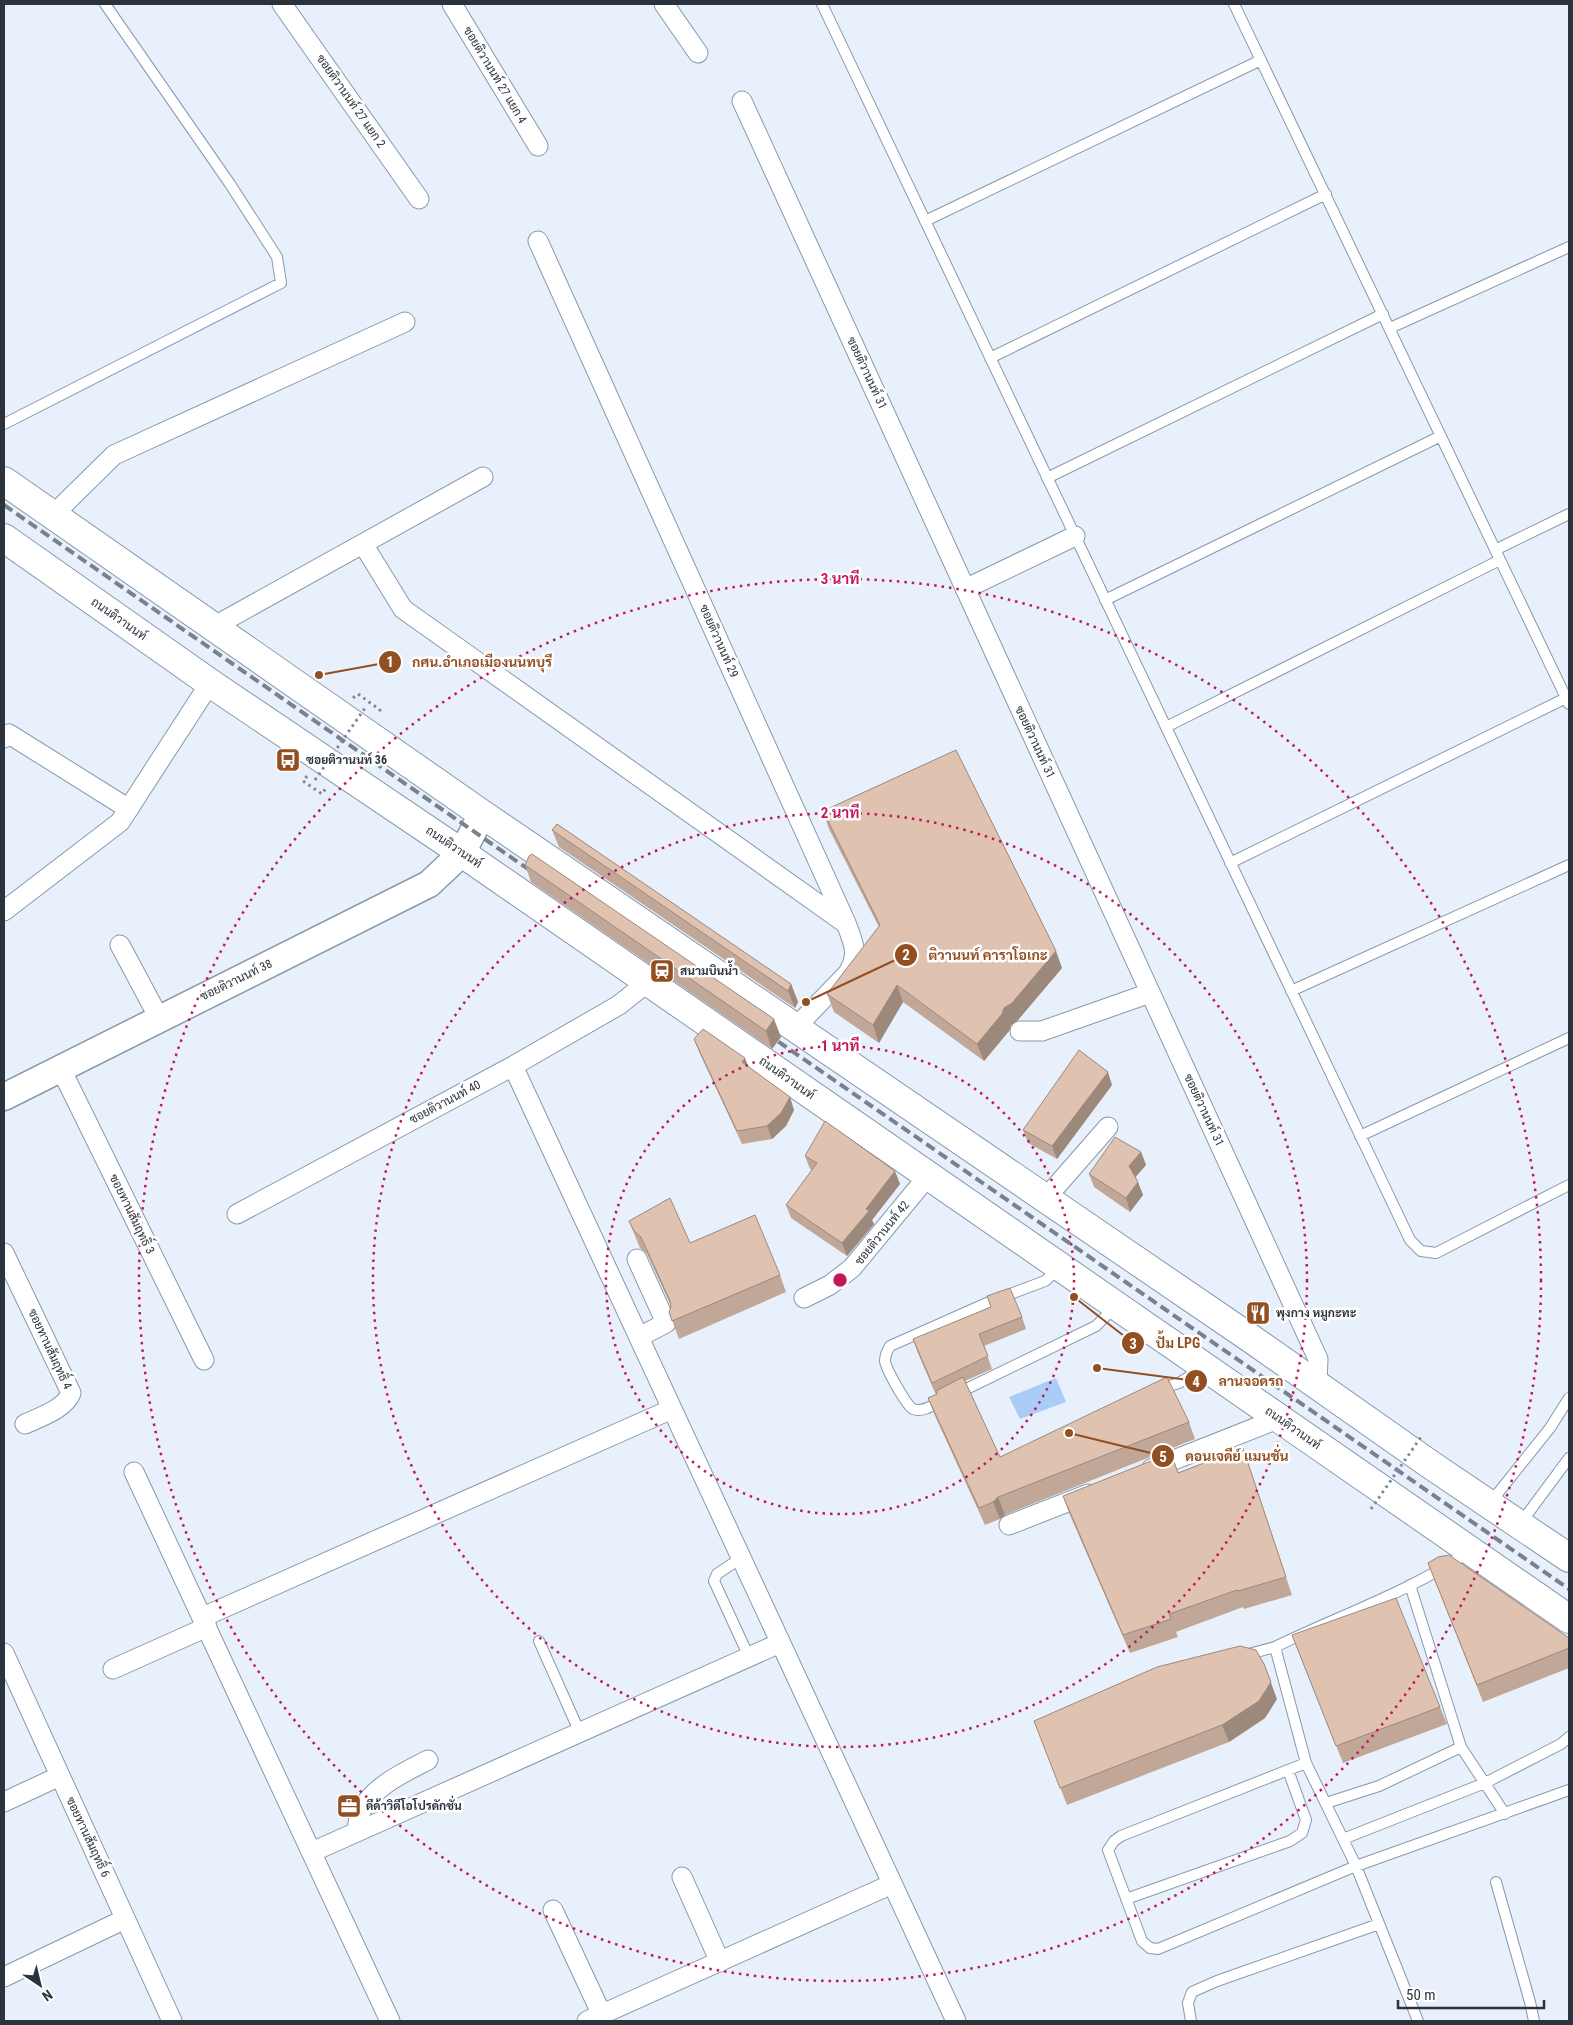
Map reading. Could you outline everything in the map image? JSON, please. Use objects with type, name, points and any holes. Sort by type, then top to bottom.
[{"type":"main road","points":[[4,481],[482,814],[1569,1558]]},
{"type":"main road","name":"ถนนติวานนท์","points":[[4,538],[210,683],[649,981],[1060,1268],[1569,1619]]},
{"type":"street","name":"ซอยติวานนท์ 27 แยก 2","points":[[282,4],[419,199]]},
{"type":"street","name":"ซอยติวานนท์ 27 แยก 4","points":[[452,4],[538,146]]},
{"type":"street","points":[[664,4],[698,52]]},
{"type":"street","name":"ซอยติวานนท์ 31","points":[[742,101],[1318,1359],[1317,1384]]},
{"type":"street","name":"ซอยติวานนท์ 29","points":[[538,241],[846,923],[856,952],[854,963],[848,973],[795,1028]]},
{"type":"street","points":[[53,515],[114,455],[405,322]]},
{"type":"street","points":[[214,627],[484,477]]},
{"type":"street","points":[[965,589],[1075,536]]},
{"type":"street","points":[[364,544],[403,609],[846,923]]},
{"type":"street","points":[[4,911],[120,822],[210,683]]},
{"type":"street","points":[[4,738],[9,734],[130,809]]},
{"type":"street","name":"ซอยติวานนท์ 38","points":[[4,1097],[60,1067],[429,884],[462,853],[482,814]]},
{"type":"street","points":[[120,945],[159,1018]]},
{"type":"street","name":"ซอยติวานนท์ 40","points":[[237,1214],[513,1066],[619,1005],[649,981]]},
{"type":"street","points":[[1020,1031],[1042,1032],[1150,993]]},
{"type":"street","points":[[513,1066],[956,2021]]},
{"type":"street","name":"ซอยทานสัมฤทธิ์ 3","points":[[60,1067],[204,1360]]},
{"type":"street","points":[[1045,1199],[1108,1127]]},
{"type":"street","name":"ซอยติวานนท์ 42","points":[[804,1298],[830,1285],[852,1268],[928,1176]]},
{"type":"street","name":"ซอยทานสัมฤทธิ์ 4","points":[[4,1252],[71,1393],[68,1400],[61,1405],[25,1424]]},
{"type":"street","points":[[637,1259],[666,1323],[639,1337]]},
{"type":"street","points":[[113,1669],[205,1622],[672,1409]]},
{"type":"street","points":[[1135,1475],[1280,1418]]},
{"type":"street","points":[[134,1472],[390,2021]]},
{"type":"street","points":[[1008,1525],[1108,1486]]},
{"type":"street","points":[[312,1852],[780,1643]]},
{"type":"street","name":"ซอยทานสัมฤทธิ์ 6","points":[[4,1654],[172,2021]]},
{"type":"street","points":[[357,1832],[360,1812],[374,1794],[393,1778],[428,1760]]},
{"type":"street","points":[[4,1802],[60,1776]]},
{"type":"street","points":[[682,1877],[720,1962]]},
{"type":"street","points":[[553,1910],[595,2018],[892,1884]]},
{"type":"street","points":[[4,1977],[125,1919]]},
{"type":"lane","points":[[4,424],[281,283],[277,257],[230,184],[105,4]]},
{"type":"lane","points":[[822,4],[1410,1240],[1421,1251],[1436,1253],[1569,1184]]},
{"type":"lane","points":[[1230,863],[1568,701],[1234,4]]},
{"type":"lane","points":[[925,221],[1261,60]]},
{"type":"lane","points":[[990,358],[1326,194]]},
{"type":"lane","points":[[1390,328],[1569,247]]},
{"type":"lane","points":[[1047,478],[1383,314]]},
{"type":"lane","points":[[1105,600],[1441,436]]},
{"type":"lane","points":[[1495,550],[1569,514]]},
{"type":"lane","points":[[1166,727],[1500,560]]},
{"type":"lane","points":[[1291,991],[1569,865]]},
{"type":"lane","points":[[1360,1136],[1569,1038]]},
{"type":"lane","points":[[1060,1268],[1045,1281],[989,1302],[890,1346],[886,1352],[885,1362],[905,1401],[913,1409],[922,1410],[1096,1326],[1116,1306]]},
{"type":"lane","points":[[1149,1394],[1179,1383],[1205,1367]]},
{"type":"lane","points":[[1489,1504],[1550,1428],[1569,1398]]},
{"type":"lane","points":[[1519,1524],[1569,1458]]},
{"type":"lane","points":[[1237,1658],[1275,1647],[1410,1585],[1450,1565],[1470,1551]]},
{"type":"lane","points":[[741,1558],[717,1574],[714,1582],[749,1657]]},
{"type":"lane","points":[[1410,1585],[1461,1747],[1505,1814]]},
{"type":"lane","points":[[539,1641],[580,1733]]},
{"type":"lane","points":[[1275,1647],[1306,1764],[1356,1866],[1418,2021]]},
{"type":"lane","points":[[1344,1839],[1485,1783],[1561,1744],[1569,1737]]},
{"type":"lane","points":[[1326,1803],[1379,1786],[1461,1747]]},
{"type":"lane","points":[[1306,1764],[1121,1836],[1114,1841],[1108,1850],[1142,1941],[1150,1948],[1158,1949],[1356,1866],[1569,1790]]},
{"type":"lane","points":[[1126,1900],[1290,1841],[1302,1833],[1306,1820],[1288,1770]]},
{"type":"lane","points":[[1496,1882],[1534,2021]]},
{"type":"lane","points":[[1191,2021],[1188,2003],[1192,1992],[1217,1981],[1379,1924]]},
{"type":"path","points":[[315,780],[365,708]]},
{"type":"path","points":[[1370,1509],[1421,1437]]},
{"type":"shaded area","points":[[1056,1378],[1066,1402],[1020,1419],[1009,1397]]},
{"type":"building","points":[[956,750],[1056,951],[1012,1003],[1004,1008],[1002,1014],[977,1044],[897,985],[873,1025],[827,994],[880,925],[823,811]]},
{"type":"building","points":[[557,824],[791,984],[788,991],[552,830]]},
{"type":"building","points":[[532,854],[774,1019],[766,1031],[525,865]]},
{"type":"building","points":[[703,1029],[745,1058],[742,1062],[790,1097],[781,1113],[767,1126],[737,1131],[694,1039]]},
{"type":"building","points":[[1079,1050],[1108,1072],[1052,1146],[1023,1130]]},
{"type":"building","points":[[825,1121],[895,1171],[866,1209],[869,1211],[842,1243],[786,1205],[817,1163],[805,1156]]},
{"type":"building","points":[[1115,1137],[1141,1152],[1129,1166],[1138,1182],[1126,1198],[1089,1174]]},
{"type":"building","points":[[670,1198],[690,1243],[755,1215],[780,1275],[672,1321],[669,1312],[671,1307],[670,1301],[641,1237],[634,1231],[629,1221]]},
{"type":"building","points":[[1010,1288],[1022,1317],[979,1334],[988,1356],[932,1383],[913,1339],[991,1307],[987,1296]]},
{"type":"building","points":[[963,1377],[1000,1457],[1167,1377],[1189,1422],[998,1497],[993,1502],[979,1508],[928,1398],[937,1394],[936,1391]]},
{"type":"building","points":[[1243,1448],[1286,1577],[1237,1590],[1169,1614],[1171,1619],[1123,1635],[1063,1496],[1171,1453],[1178,1473]]},
{"type":"building","points":[[1449,1555],[1569,1638],[1569,1648],[1477,1685],[1428,1563],[1438,1557]]},
{"type":"building","points":[[1396,1598],[1440,1707],[1336,1746],[1292,1635]]},
{"type":"building","points":[[1240,1646],[1256,1650],[1271,1682],[1259,1701],[1222,1725],[1060,1788],[1034,1721],[1157,1667]]},
{"type":"railway","points":[[4,505],[538,876]]},
{"type":"railway","points":[[766,1033],[1569,1589]]},
{"type":"place","name":"กศน.อำเภอเมืองนนทบุรี","points":[[319,675]]},
{"type":"place","name":"ซอยติวานนท์ 36","points":[[288,760]]},
{"type":"place","name":"สนามบินน้ำ","points":[[662,971]]},
{"type":"place","name":"ติวานนท์ คาราโอเกะ","points":[[806,1002]]},
{"type":"place","name":"ปั้ม LPG","points":[[1074,1297]]},
{"type":"place","name":"พุงกาง หมูกะทะ","points":[[1258,1313]]},
{"type":"place","name":"ลานจอดรถ","points":[[1097,1368]]},
{"type":"place","name":"ดอนเจดีย์ แมนชั่น","points":[[1069,1433]]},
{"type":"place","name":"ดีด้าวิดีโอโปรดักชั่น","points":[[349,1806]]}]
